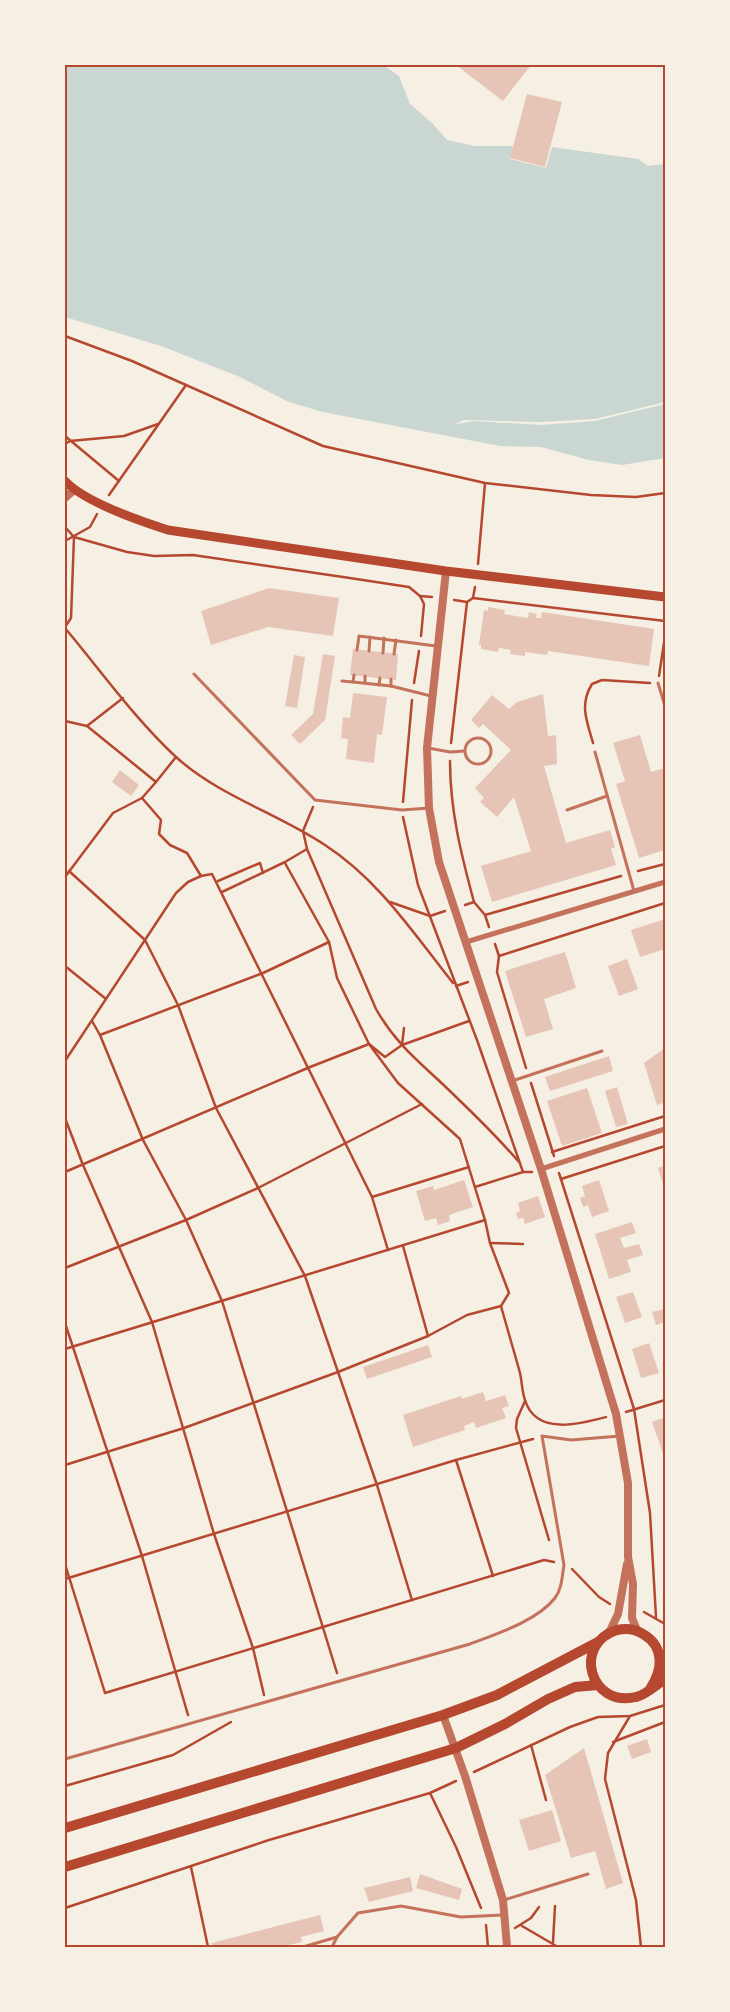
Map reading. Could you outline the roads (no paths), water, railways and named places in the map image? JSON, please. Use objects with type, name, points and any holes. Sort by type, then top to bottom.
[{"type":"main road","points":[[65,481],[74,490],[132,519],[168,530],[446,571],[665,597]]},
{"type":"main road","points":[[65,1828],[443,1715],[497,1695],[598,1642],[609,1633],[622,1629],[637,1630],[660,1645],[661,1663],[658,1677],[650,1689]]},
{"type":"main road","points":[[598,1642],[592,1652],[590,1664],[592,1675],[598,1685],[609,1695],[623,1699],[638,1697],[665,1679]]},
{"type":"main road","points":[[65,1867],[456,1748],[575,1687],[598,1685]]},
{"type":"street","points":[[65,498],[74,490]]},
{"type":"street","points":[[446,571],[427,748],[430,808],[439,862],[541,1169],[616,1414],[628,1483],[628,1557],[618,1614],[609,1633]]},
{"type":"street","points":[[466,942],[665,882]]},
{"type":"street","points":[[541,1169],[665,1129]]},
{"type":"street","points":[[628,1557],[633,1584],[632,1618],[637,1630]]},
{"type":"street","points":[[443,1715],[466,1776],[503,1900],[506,1914],[507,1947]]},
{"type":"lane","points":[[357,650],[358,636],[437,646]]},
{"type":"lane","points":[[368,651],[370,637]]},
{"type":"lane","points":[[383,652],[384,638]]},
{"type":"lane","points":[[394,654],[396,640]]},
{"type":"lane","points":[[194,674],[316,800],[402,810],[430,808]]},
{"type":"lane","points":[[354,675],[354,682]]},
{"type":"lane","points":[[365,683],[366,676]]},
{"type":"lane","points":[[379,685],[380,678]]},
{"type":"lane","points":[[390,686],[391,679]]},
{"type":"lane","points":[[342,680],[390,686],[412,693],[432,696]]},
{"type":"lane","points":[[658,684],[665,706]]},
{"type":"lane","points":[[475,738],[487,742],[491,750],[489,758],[478,764],[467,759],[464,751],[467,742],[475,738]]},
{"type":"lane","points":[[427,748],[450,752],[464,751]]},
{"type":"lane","points":[[595,752],[634,891]]},
{"type":"lane","points":[[568,810],[607,796]]},
{"type":"lane","points":[[512,1081],[602,1051]]},
{"type":"lane","points":[[65,1759],[470,1644],[503,1632],[538,1613],[555,1598],[561,1585],[564,1565],[560,1532],[542,1436],[571,1440],[620,1436]]},
{"type":"lane","points":[[503,1900],[588,1874]]},
{"type":"lane","points":[[332,1947],[337,1936],[358,1913],[402,1906],[461,1917],[485,1917],[506,1914]]},
{"type":"lane","points":[[303,1947],[337,1936]]}]
